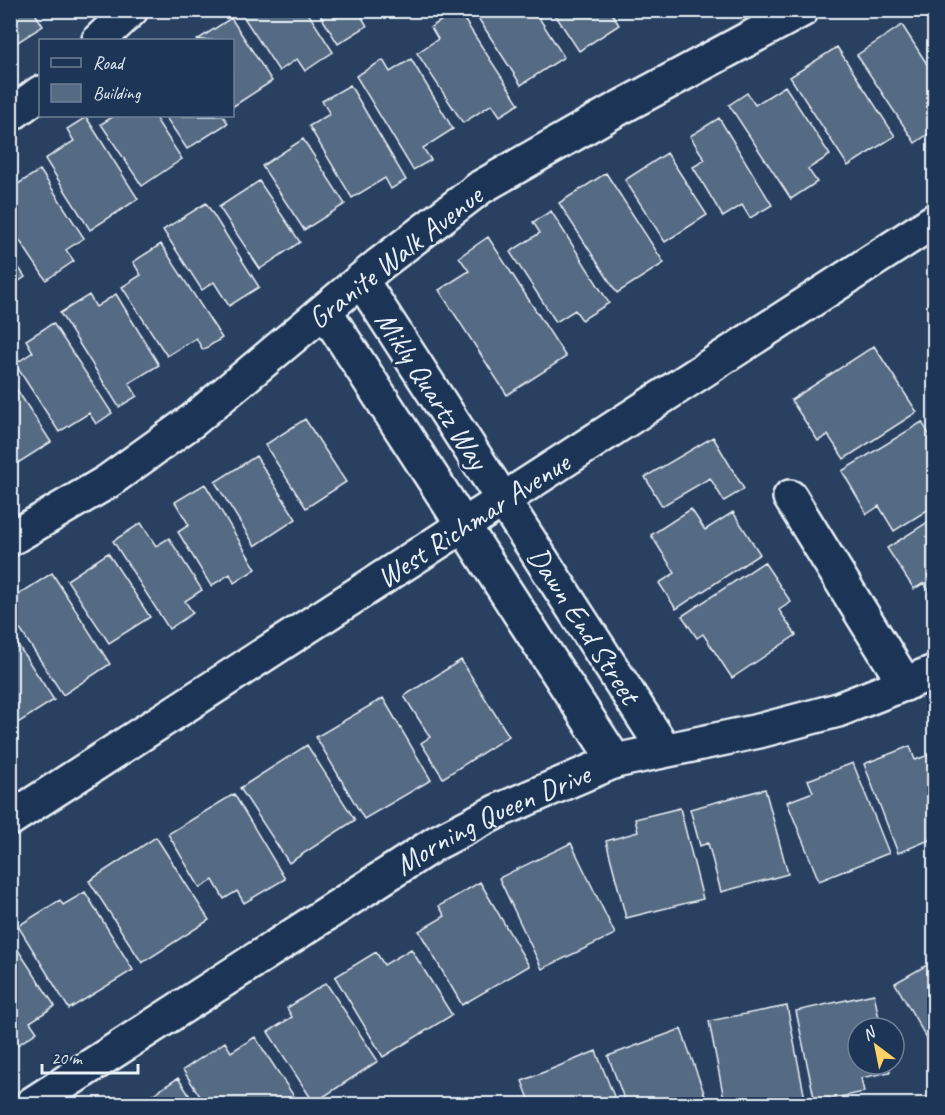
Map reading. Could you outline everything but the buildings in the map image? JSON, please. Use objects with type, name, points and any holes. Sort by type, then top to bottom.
[{"type":"street","name":"Granite Walk Avenue","points":[[10,539],[107,482],[183,428],[435,220],[481,187],[612,112],[802,10]]},
{"type":"street","points":[[10,115],[39,94]]},
{"type":"street","name":"West Richmar Avenue","points":[[10,819],[934,221]]},
{"type":"street","name":"Mikly Quartz Way","points":[[361,280],[503,501]]},
{"type":"street","name":"Mikly Quartz Way","points":[[325,311],[464,526]]},
{"type":"street","points":[[790,497],[920,678]]},
{"type":"street","name":"Dawn End Street","points":[[503,501],[664,749]]},
{"type":"street","name":"Dawn End Street","points":[[464,526],[615,761]]},
{"type":"street","name":"Morning Queen Drive","points":[[32,1104],[435,843],[498,811],[615,761],[771,728],[838,710],[920,678]]}]
